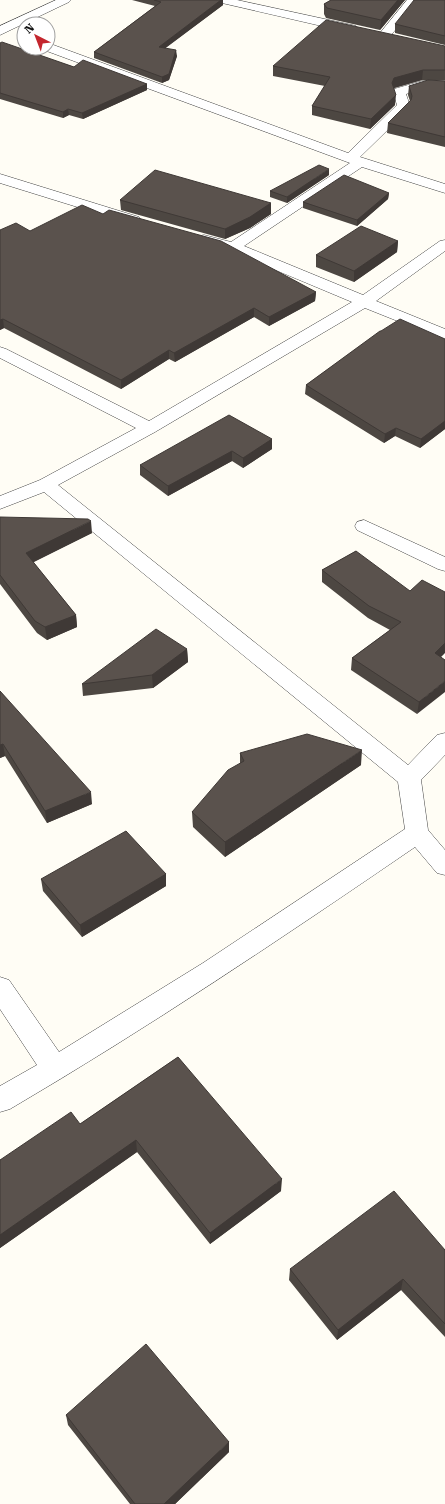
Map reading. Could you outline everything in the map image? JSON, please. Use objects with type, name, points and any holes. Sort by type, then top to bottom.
[{"type":"street","points":[[1,31],[65,0]]},
{"type":"street","points":[[222,0],[400,40]]},
{"type":"street","points":[[384,36],[413,0]]},
{"type":"street","points":[[1,31],[16,36]]},
{"type":"street","points":[[56,50],[356,160],[445,189]]},
{"type":"street","points":[[233,247],[356,160],[404,106],[399,92],[422,84],[433,83],[445,85]]},
{"type":"street","points":[[0,178],[149,224]]},
{"type":"street","points":[[187,235],[233,247],[445,335]]},
{"type":"street","points":[[0,503],[46,484],[150,428],[365,301],[445,244]]},
{"type":"street","points":[[0,352],[150,428]]},
{"type":"street","points":[[46,484],[409,778],[417,833],[445,866]]},
{"type":"street","points":[[364,526],[445,565]]},
{"type":"street","points":[[409,778],[445,741]]},
{"type":"street","points":[[0,1100],[55,1069],[267,935],[417,833]]},
{"type":"street","points":[[0,988],[55,1069]]},
{"type":"building","points":[[154,0],[221,0],[159,47],[176,50],[169,74],[162,77],[94,52],[161,2]]},
{"type":"building","points":[[331,0],[398,0],[381,20],[327,8],[324,4]]},
{"type":"building","points":[[414,0],[445,0],[445,36],[395,24]]},
{"type":"building","points":[[326,20],[445,46],[445,70],[423,70],[394,78],[392,83],[396,95],[371,119],[312,106],[330,77],[273,66]]},
{"type":"building","points":[[2,42],[16,47],[16,56],[42,56],[74,67],[83,60],[147,84],[82,113],[68,109],[63,112],[0,93],[0,43]]},
{"type":"building","points":[[428,80],[445,81],[445,137],[388,123],[411,100],[412,96],[409,86]]},
{"type":"building","points":[[319,165],[329,169],[287,197],[270,191]]},
{"type":"building","points":[[155,170],[271,203],[250,217],[225,229],[120,200]]},
{"type":"building","points":[[344,175],[389,193],[357,220],[303,202]]},
{"type":"building","points":[[82,205],[103,214],[109,210],[221,241],[316,292],[269,317],[254,308],[174,353],[169,350],[121,380],[3,319],[0,320],[0,230],[16,223],[30,231]]},
{"type":"building","points":[[361,226],[398,241],[354,271],[316,255]]},
{"type":"building","points":[[400,319],[445,339],[445,421],[421,439],[396,428],[385,434],[306,385],[380,331]]},
{"type":"building","points":[[229,415],[272,439],[243,458],[232,451],[168,486],[140,465]]},
{"type":"building","points":[[0,517],[88,519],[91,521],[26,553],[76,615],[45,627],[35,621],[0,575]]},
{"type":"building","points":[[356,551],[410,591],[422,580],[445,592],[445,643],[435,653],[445,660],[445,681],[419,702],[352,658],[401,622],[369,606],[322,570]]},
{"type":"building","points":[[156,629],[187,649],[152,675],[82,684]]},
{"type":"building","points":[[0,691],[91,792],[45,811],[3,744],[0,745]]},
{"type":"building","points":[[307,734],[362,750],[225,842],[192,812],[228,770],[244,761],[240,753]]},
{"type":"building","points":[[126,831],[166,874],[80,925],[41,879]]},
{"type":"building","points":[[178,1057],[282,1179],[210,1233],[136,1140],[0,1235],[0,1160],[71,1112],[80,1124]]},
{"type":"building","points":[[394,1191],[445,1250],[445,1324],[403,1279],[338,1330],[290,1269]]},
{"type":"building","points":[[146,1344],[229,1442],[164,1504],[135,1504],[66,1415]]}]
